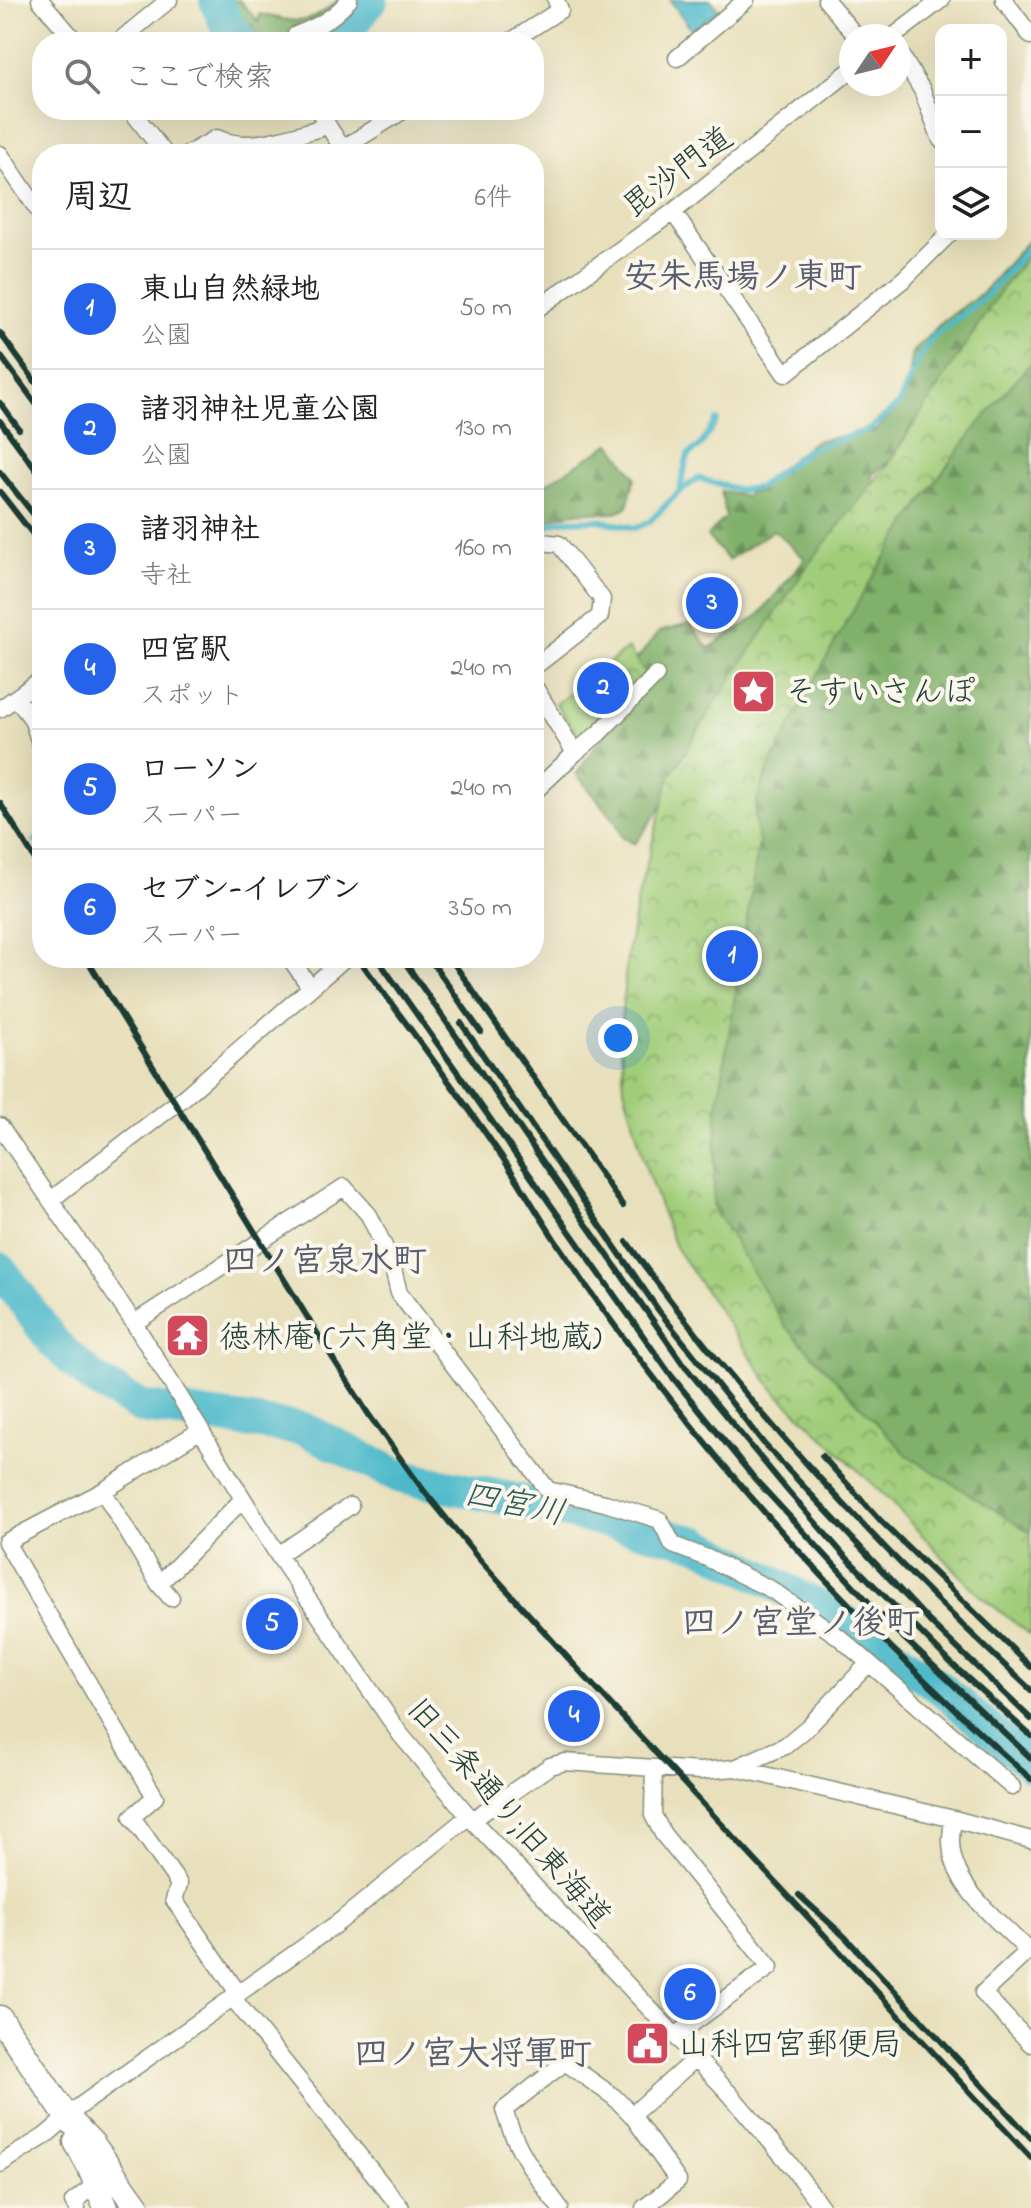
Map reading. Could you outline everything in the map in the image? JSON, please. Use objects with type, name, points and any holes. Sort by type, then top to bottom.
[{"type":"main road","points":[[0,2018],[67,2117],[92,2143],[138,2208]]},
{"type":"main road","points":[[67,2117],[106,2208]]},
{"type":"main road","points":[[93,2175],[118,2208]]},
{"type":"street","points":[[40,0],[67,32]]},
{"type":"street","points":[[130,32],[169,0]]},
{"type":"street","points":[[304,32],[321,25],[349,0]]},
{"type":"street","points":[[526,32],[560,10],[556,0]]},
{"type":"street","points":[[677,58],[746,0]]},
{"type":"street","points":[[826,0],[846,24]]},
{"type":"street","points":[[910,24],[941,0]]},
{"type":"street","points":[[1004,0],[1031,36]]},
{"type":"street","points":[[911,72],[922,90],[935,124]]},
{"type":"street","name":"毘沙門道","points":[[544,304],[673,212],[839,80]]},
{"type":"street","points":[[139,120],[157,144]]},
{"type":"street","points":[[324,120],[339,144]]},
{"type":"street","points":[[355,144],[390,120]]},
{"type":"street","points":[[240,144],[328,126]]},
{"type":"street","points":[[206,144],[217,138],[229,144]]},
{"type":"street","points":[[0,154],[32,201]]},
{"type":"street","points":[[673,212],[785,374],[905,278],[943,240]]},
{"type":"street","points":[[544,542],[559,544],[602,599],[600,616],[544,659]]},
{"type":"street","points":[[544,782],[656,675]]},
{"type":"street","points":[[0,709],[32,686]]},
{"type":"street","points":[[16,698],[32,719]]},
{"type":"street","points":[[544,702],[575,753]]},
{"type":"street","points":[[297,968],[310,987]]},
{"type":"street","points":[[52,1199],[182,1099],[333,968]]},
{"type":"street","points":[[0,1126],[134,1323],[344,1187],[369,1215],[391,1261],[399,1293],[548,1490],[660,1520],[673,1545],[772,1590],[839,1637],[1012,1787]]},
{"type":"street","name":"旧三条通り;旧東海道","points":[[134,1323],[242,1500],[400,1734],[470,1818],[696,2058],[789,2163],[822,2208]]},
{"type":"street","points":[[199,1426],[103,1491],[3,1537],[155,1797],[132,1817],[179,1884],[174,1900],[235,1995],[401,2208]]},
{"type":"street","points":[[103,1491],[159,1584],[171,1598]]},
{"type":"street","points":[[159,1584],[242,1500]]},
{"type":"street","points":[[278,1555],[350,1506]]},
{"type":"street","points":[[735,1768],[785,1746],[808,1727],[869,1663]]},
{"type":"street","points":[[0,2164],[45,2136],[345,1917],[470,1818],[550,1766],[565,1762],[700,1771],[735,1768],[1031,1840]]},
{"type":"street","points":[[654,1768],[653,1815],[663,1834],[770,1967],[675,2036]]},
{"type":"street","points":[[954,1819],[949,1841],[955,1868],[967,1888],[1028,1951],[983,1993],[1031,2044]]},
{"type":"street","points":[[632,2115],[696,2058]]},
{"type":"street","points":[[560,2208],[523,2157],[504,2110],[565,2062],[614,2097],[632,2115],[678,2181],[644,2208]]},
{"type":"street","points":[[77,2208],[73,2202],[93,2175]]},
{"type":"green space","points":[[216,0],[239,0],[259,22],[259,14],[293,20],[309,19],[338,0],[371,0],[347,32],[230,32]]},
{"type":"green space","points":[[1031,237],[1031,285],[907,447],[872,475],[875,493],[1031,342],[1031,1583],[964,1533],[684,1221],[702,1047],[729,977],[740,888],[737,815],[676,786],[635,844],[622,837],[615,820],[576,774],[637,688],[630,668],[659,632],[690,624],[709,648],[758,616],[805,559],[774,530],[728,560],[707,536],[726,517],[721,491],[745,496],[815,441],[877,430],[909,390],[911,354],[944,320],[983,292]]},
{"type":"green space","points":[[1031,251],[1031,363],[965,442],[877,570],[825,660],[759,793],[755,814],[759,842],[717,1110],[713,1207],[785,1326],[907,1455],[1031,1533],[1031,1635],[979,1595],[886,1497],[773,1389],[675,1247],[647,1171],[624,1088],[620,1032],[627,957],[637,901],[669,779],[713,706],[810,562],[888,464],[1003,287]]},
{"type":"green space","points":[[611,443],[635,477],[627,507],[617,512],[583,512],[544,522],[544,484]]},
{"type":"green space","points":[[628,648],[645,673],[579,737],[556,704]]},
{"type":"water","points":[[670,0],[711,0],[719,10],[692,30]]},
{"type":"waterway","points":[[216,0],[234,32]]},
{"type":"waterway","points":[[347,32],[371,0]]},
{"type":"waterway","points":[[679,492],[698,478],[738,490],[758,488],[808,450],[870,429],[899,404],[919,358],[932,338],[987,295],[1031,244]]},
{"type":"waterway","points":[[544,529],[560,521],[599,520],[635,528],[649,522],[679,492],[688,455],[700,446],[717,420]]},
{"type":"waterway","name":"四宮川","points":[[0,1269],[54,1343],[93,1379],[141,1407],[304,1429],[401,1477],[698,1543],[868,1636],[943,1690],[1031,1765]]},
{"type":"railway","points":[[0,333],[32,377]]},
{"type":"railway","points":[[0,355],[32,398]]},
{"type":"railway","points":[[0,403],[19,429]]},
{"type":"railway","points":[[0,421],[32,464]]},
{"type":"railway","points":[[0,472],[32,512]]},
{"type":"railway","points":[[0,492],[32,533]]},
{"type":"railway","points":[[0,803],[32,855]]},
{"type":"railway","points":[[92,968],[327,1349],[369,1415],[424,1491],[480,1560],[577,1668],[1031,2158]]},
{"type":"railway","points":[[365,968],[502,1156],[596,1300],[704,1441],[837,1592],[932,1687],[1031,1779]]},
{"type":"railway","points":[[384,968],[670,1374],[754,1478],[888,1623],[1031,1758]]},
{"type":"railway","points":[[409,968],[683,1364],[843,1554],[953,1665],[1031,1736]]},
{"type":"railway","points":[[436,968],[481,1032]]},
{"type":"railway","points":[[457,968],[623,1206]]},
{"type":"railway","points":[[461,1023],[659,1311],[765,1445],[930,1622],[1031,1719]]},
{"type":"railway","points":[[627,1242],[719,1362],[818,1476],[922,1585],[1031,1690]]},
{"type":"railway","points":[[822,1456],[881,1521],[1031,1667]]},
{"type":"railway","points":[[799,1895],[845,1937],[1031,2138]]},
{"type":"place","name":"諸羽神社","points":[[712,603]]},
{"type":"place","name":"諸羽神社児童公園","points":[[603,688]]},
{"type":"place","name":"そすいさんぽ","points":[[754,691]]},
{"type":"place","name":"東山自然緑地","points":[[732,956]]},
{"type":"place","name":"徳林庵 (六角堂・山科地蔵)","points":[[188,1336]]},
{"type":"place","name":"ローソン","points":[[272,1624]]},
{"type":"place","name":"四宮駅","points":[[574,1716]]},
{"type":"place","name":"セブン-イレブン","points":[[690,1994]]},
{"type":"place","name":"山科四宮郵便局","points":[[647,2043]]},
{"type":"district","name":"安朱馬場ノ東町","points":[[743,275]]},
{"type":"district","name":"四ノ宮泉水町","points":[[325,1259]]},
{"type":"district","name":"四ノ宮堂ノ後町","points":[[801,1621]]},
{"type":"district","name":"四ノ宮大将軍町","points":[[473,2052]]}]
